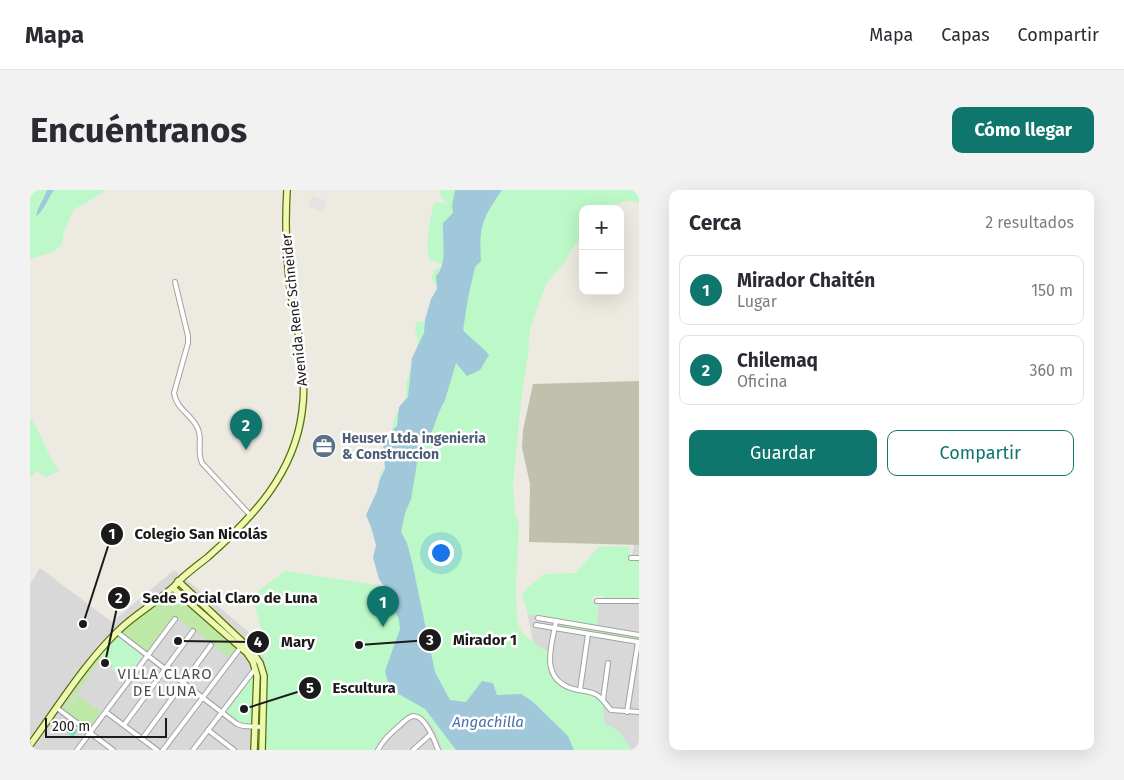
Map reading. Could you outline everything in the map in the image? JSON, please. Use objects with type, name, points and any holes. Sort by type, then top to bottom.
[{"type":"main road","name":"Avenida René Schneider","points":[[30,745],[95,657],[117,632],[173,588],[178,581],[208,556],[250,516],[271,491],[285,468],[295,444],[302,412],[304,380],[286,247],[287,190]]},
{"type":"main road","points":[[178,581],[243,646],[256,669],[254,750]]},
{"type":"main road","points":[[173,588],[256,655],[264,676],[262,750]]},
{"type":"street","points":[[175,282],[188,336],[174,393],[175,398],[177,404],[197,426],[200,438],[200,456],[204,466],[250,516]]},
{"type":"street","points":[[631,558],[639,558]]},
{"type":"street","points":[[597,601],[639,601]]},
{"type":"street","points":[[538,618],[639,634]]},
{"type":"street","points":[[77,750],[175,619]]},
{"type":"street","points":[[556,621],[549,662],[551,671],[559,682],[571,688],[596,694],[611,710],[639,712]]},
{"type":"street","points":[[536,625],[638,642],[627,712]]},
{"type":"street","points":[[124,725],[193,631]]},
{"type":"street","points":[[117,632],[238,724],[263,727]]},
{"type":"street","points":[[580,690],[588,634]]},
{"type":"street","points":[[142,739],[211,645]]},
{"type":"street","points":[[163,750],[243,646]]},
{"type":"street","points":[[603,700],[608,664]]},
{"type":"street","points":[[195,749],[256,669]]},
{"type":"street","points":[[57,708],[113,750]]},
{"type":"street","points":[[106,712],[157,750]]},
{"type":"street","points":[[378,750],[385,739],[412,716],[420,718],[431,734],[438,750]]},
{"type":"street","points":[[208,730],[234,750]]},
{"type":"street","points":[[413,750],[431,734]]},
{"type":"shaded area","points":[[312,196],[327,201],[323,212],[308,207]]},
{"type":"shaded area","points":[[639,381],[639,545],[529,542],[530,484],[522,448],[523,430],[533,384]]},
{"type":"shaded area","points":[[634,545],[639,545],[639,750],[618,750],[541,687],[526,605],[623,600]]},
{"type":"shaded area","points":[[40,568],[112,622],[174,570],[193,585],[252,635],[262,647],[270,669],[267,693],[266,750],[30,750],[30,584]]},
{"type":"shaded area","points":[[413,711],[422,716],[435,728],[443,750],[376,750]]},
{"type":"green space","points":[[32,190],[106,190],[74,209],[64,231],[62,244],[53,252],[30,259],[30,193]]},
{"type":"green space","points":[[440,190],[639,190],[639,203],[624,201],[615,205],[579,205],[579,242],[546,284],[530,329],[513,484],[515,513],[519,523],[516,586],[517,622],[523,634],[544,650],[551,652],[553,672],[566,687],[590,692],[602,699],[605,724],[618,730],[632,750],[443,750],[434,728],[425,718],[415,714],[403,720],[394,728],[385,739],[380,750],[266,750],[265,693],[267,670],[259,650],[264,640],[255,606],[258,591],[285,571],[377,585],[386,598],[391,610],[383,586],[376,496],[380,479],[379,474],[385,468],[395,417],[406,397],[406,382],[416,354],[418,340],[415,330],[416,323],[421,321],[428,323],[440,287],[434,283],[432,278],[434,270],[442,266],[442,264],[430,260],[428,232],[434,203],[448,204],[441,198]]},
{"type":"green space","points":[[30,418],[37,428],[53,463],[60,471],[46,477],[37,471],[30,477]]},
{"type":"green space","points":[[630,546],[630,560],[639,561],[639,598],[604,599],[603,596],[593,596],[593,604],[599,604],[597,626],[528,614],[522,595],[526,589],[544,574],[575,573],[599,547]]},
{"type":"green space","points":[[170,594],[174,594],[235,645],[237,648],[229,657],[194,629],[175,617],[149,650],[146,650],[123,634],[123,631],[135,619]]},
{"type":"green space","points":[[562,624],[639,637],[639,640],[561,627]]},
{"type":"green space","points":[[116,635],[143,653],[143,656],[126,679],[111,669],[113,665],[99,655]]},
{"type":"green space","points":[[99,656],[101,658],[64,711],[64,705]]},
{"type":"green space","points":[[252,672],[255,673],[253,723],[251,725],[241,724],[224,711]]},
{"type":"green space","points":[[78,695],[101,712],[89,729],[65,711]]},
{"type":"green space","points":[[64,720],[78,730],[73,737],[59,727]]},
{"type":"water","points":[[47,190],[54,190],[44,208],[36,216],[38,209]]},
{"type":"water","name":"Angachilla","points":[[455,190],[502,190],[483,223],[481,231],[481,261],[475,267],[463,330],[489,355],[480,370],[467,376],[456,363],[445,400],[417,463],[411,499],[405,513],[401,532],[407,543],[412,562],[435,672],[450,700],[466,702],[482,681],[493,683],[497,695],[521,694],[532,701],[568,736],[574,750],[456,750],[425,709],[390,689],[385,671],[400,629],[399,620],[388,592],[379,579],[373,558],[376,545],[366,515],[385,469],[383,443],[386,436],[397,426],[399,407],[408,397],[412,358],[424,333],[425,320],[431,299],[437,289],[436,276],[442,265],[444,251],[443,223],[453,213],[452,205]]},
{"type":"place","name":"Heuser Ltda ingenieria & Construccion","points":[[324,446]]},
{"type":"place","name":"Chilemaq","points":[[246,450]]},
{"type":"place","name":"Colegio San Nicolás","points":[[83,624]]},
{"type":"place","name":"Mirador Chaitén","points":[[383,627]]},
{"type":"place","name":"Mary","points":[[178,641]]},
{"type":"place","name":"Mirador 1","points":[[359,645]]},
{"type":"place","name":"Sede Social Claro de Luna","points":[[105,663]]},
{"type":"place","name":"Escultura","points":[[244,709]]},
{"type":"district","name":"VILLA CLARO DE LUNA","points":[[165,682]]}]
